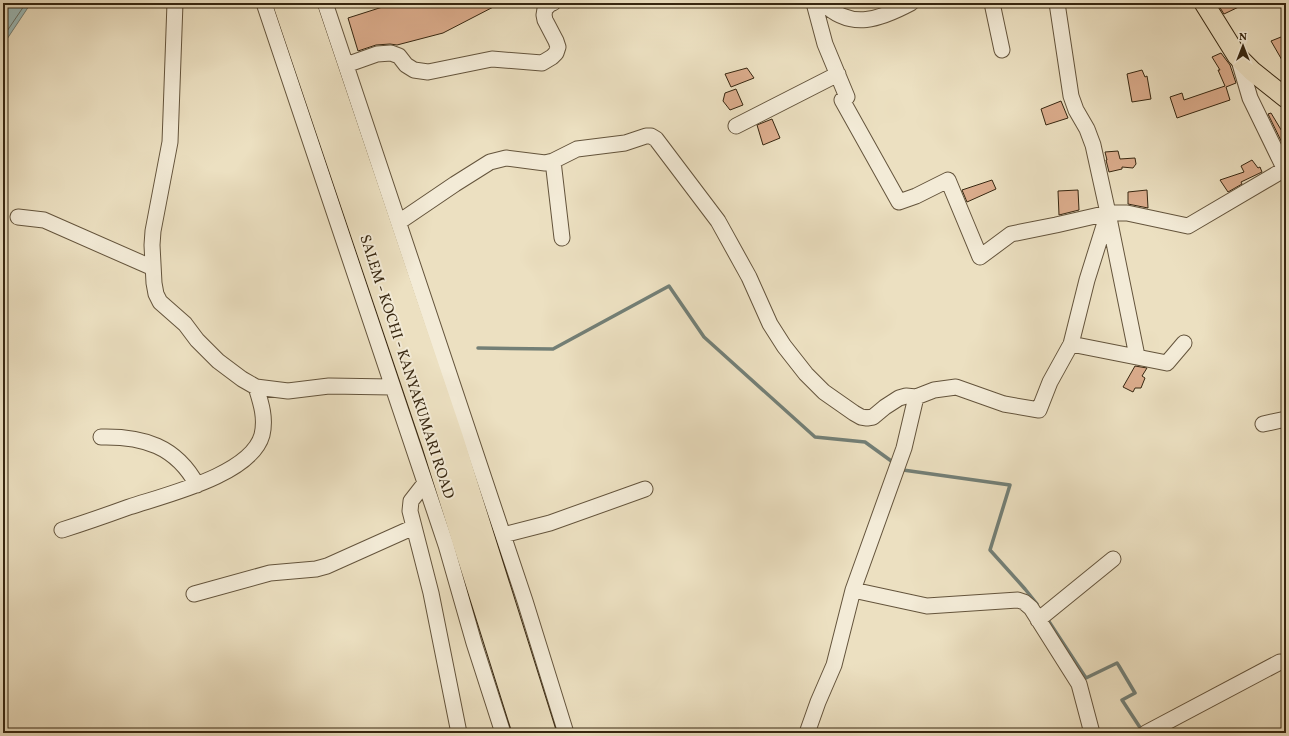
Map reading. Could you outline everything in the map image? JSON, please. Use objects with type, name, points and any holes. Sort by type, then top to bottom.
[{"type":"highway","name":"SALEM - KOCHI - KANYAKUMARI ROAD","points":[[284,3],[433,444],[524,733]]},
{"type":"highway","name":"SALEM - KOCHI - KANYAKUMARI ROAD","points":[[305,3],[452,438],[545,733]]},
{"type":"main road","points":[[1204,3],[1237,56],[1286,98]]},
{"type":"street","points":[[176,3],[170,142],[153,231],[152,245],[156,294],[160,302],[185,324],[197,340],[218,361],[242,379],[256,387],[288,391],[329,386],[392,387]]},
{"type":"street","points":[[264,3],[446,545],[474,643],[503,733]]},
{"type":"street","points":[[325,3],[503,535],[566,733]]},
{"type":"street","points":[[346,65],[377,54],[391,53],[399,56],[406,65],[414,70],[428,72],[492,59],[542,63],[552,57],[558,48],[544,15],[546,9],[553,3]]},
{"type":"street","points":[[814,3],[825,44],[847,97],[842,100],[899,202],[916,196],[948,180],[980,257],[1011,234],[1056,226],[1108,213],[1127,213],[1188,226],[1285,171],[1250,98],[1237,56]]},
{"type":"street","points":[[823,3],[836,13],[856,20],[880,18],[911,3]]},
{"type":"street","points":[[992,3],[1002,50]]},
{"type":"street","points":[[1058,3],[1071,96],[1093,145],[1137,356]]},
{"type":"street","points":[[736,126],[838,74]]},
{"type":"street","points":[[399,222],[490,162],[506,158],[545,163],[553,161],[577,149],[625,143],[646,136],[651,136],[656,139],[718,221],[749,277],[770,324],[784,346],[806,374],[824,392],[854,413],[861,417],[867,418],[873,417],[893,401],[906,396],[916,397],[934,390],[956,387],[1004,404],[1039,410],[1050,382],[1071,344],[1086,280],[1108,213]]},
{"type":"street","points":[[553,161],[562,238]]},
{"type":"street","points":[[18,217],[44,220],[153,268]]},
{"type":"street","points":[[1071,344],[1167,363],[1184,343]]},
{"type":"street","points":[[62,530],[197,485],[227,471],[246,459],[256,447],[262,436],[264,420],[262,405],[256,387]]},
{"type":"street","points":[[807,733],[818,702],[834,665],[853,590],[904,448],[916,397]]},
{"type":"street","points":[[1263,424],[1286,419]]},
{"type":"street","points":[[101,437],[121,437],[146,441],[163,448],[184,466],[197,485]]},
{"type":"street","points":[[425,483],[410,502],[410,511],[431,593],[459,733]]},
{"type":"street","points":[[503,535],[550,523],[645,489]]},
{"type":"street","points":[[194,594],[270,573],[316,569],[327,566],[414,527]]},
{"type":"street","points":[[1038,620],[1113,559]]},
{"type":"street","points":[[853,590],[927,606],[1020,600],[1028,606],[1038,620],[1079,684],[1092,733]]},
{"type":"street","points":[[1146,733],[1280,662]]},
{"type":"water","points":[[3,3],[31,3],[3,45]]},
{"type":"building","points":[[395,3],[501,3],[443,33],[397,45],[376,45],[358,51],[348,18]]},
{"type":"building","points":[[1217,3],[1247,3],[1224,14]]},
{"type":"building","points":[[1286,35],[1286,67],[1271,41]]},
{"type":"building","points":[[1221,53],[1230,65],[1236,83],[1226,87],[1230,100],[1177,118],[1170,97],[1182,93],[1184,100],[1225,86],[1218,70],[1220,70],[1212,57]]},
{"type":"building","points":[[747,68],[754,78],[731,87],[725,74]]},
{"type":"building","points":[[1142,70],[1145,77],[1147,76],[1151,99],[1132,102],[1127,74]]},
{"type":"building","points":[[736,89],[743,105],[730,110],[723,101],[725,93]]},
{"type":"building","points":[[1061,101],[1068,118],[1046,125],[1041,109]]},
{"type":"building","points":[[1271,113],[1286,138],[1286,151],[1268,114]]},
{"type":"building","points":[[772,119],[780,138],[763,145],[757,125]]},
{"type":"building","points":[[1118,151],[1120,159],[1135,158],[1136,164],[1133,168],[1122,167],[1122,169],[1109,172],[1105,152]]},
{"type":"building","points":[[1252,160],[1258,168],[1260,167],[1262,172],[1241,182],[1242,184],[1228,192],[1220,180],[1244,172],[1241,166]]},
{"type":"building","points":[[992,180],[996,189],[967,202],[962,190]]},
{"type":"building","points":[[1078,190],[1079,210],[1059,215],[1058,191]]},
{"type":"building","points":[[1147,190],[1148,208],[1128,204],[1128,192]]},
{"type":"building","points":[[1135,366],[1147,368],[1142,376],[1145,378],[1141,388],[1135,388],[1133,392],[1123,387]]},
{"type":"waterway","points":[[478,348],[553,349],[669,286],[704,337],[815,437],[865,442],[894,463]]},
{"type":"waterway","points":[[901,468],[903,470],[1010,485],[990,550],[1037,604]]},
{"type":"waterway","points":[[1046,617],[1086,678],[1117,663],[1135,693],[1122,700],[1143,732]]}]
